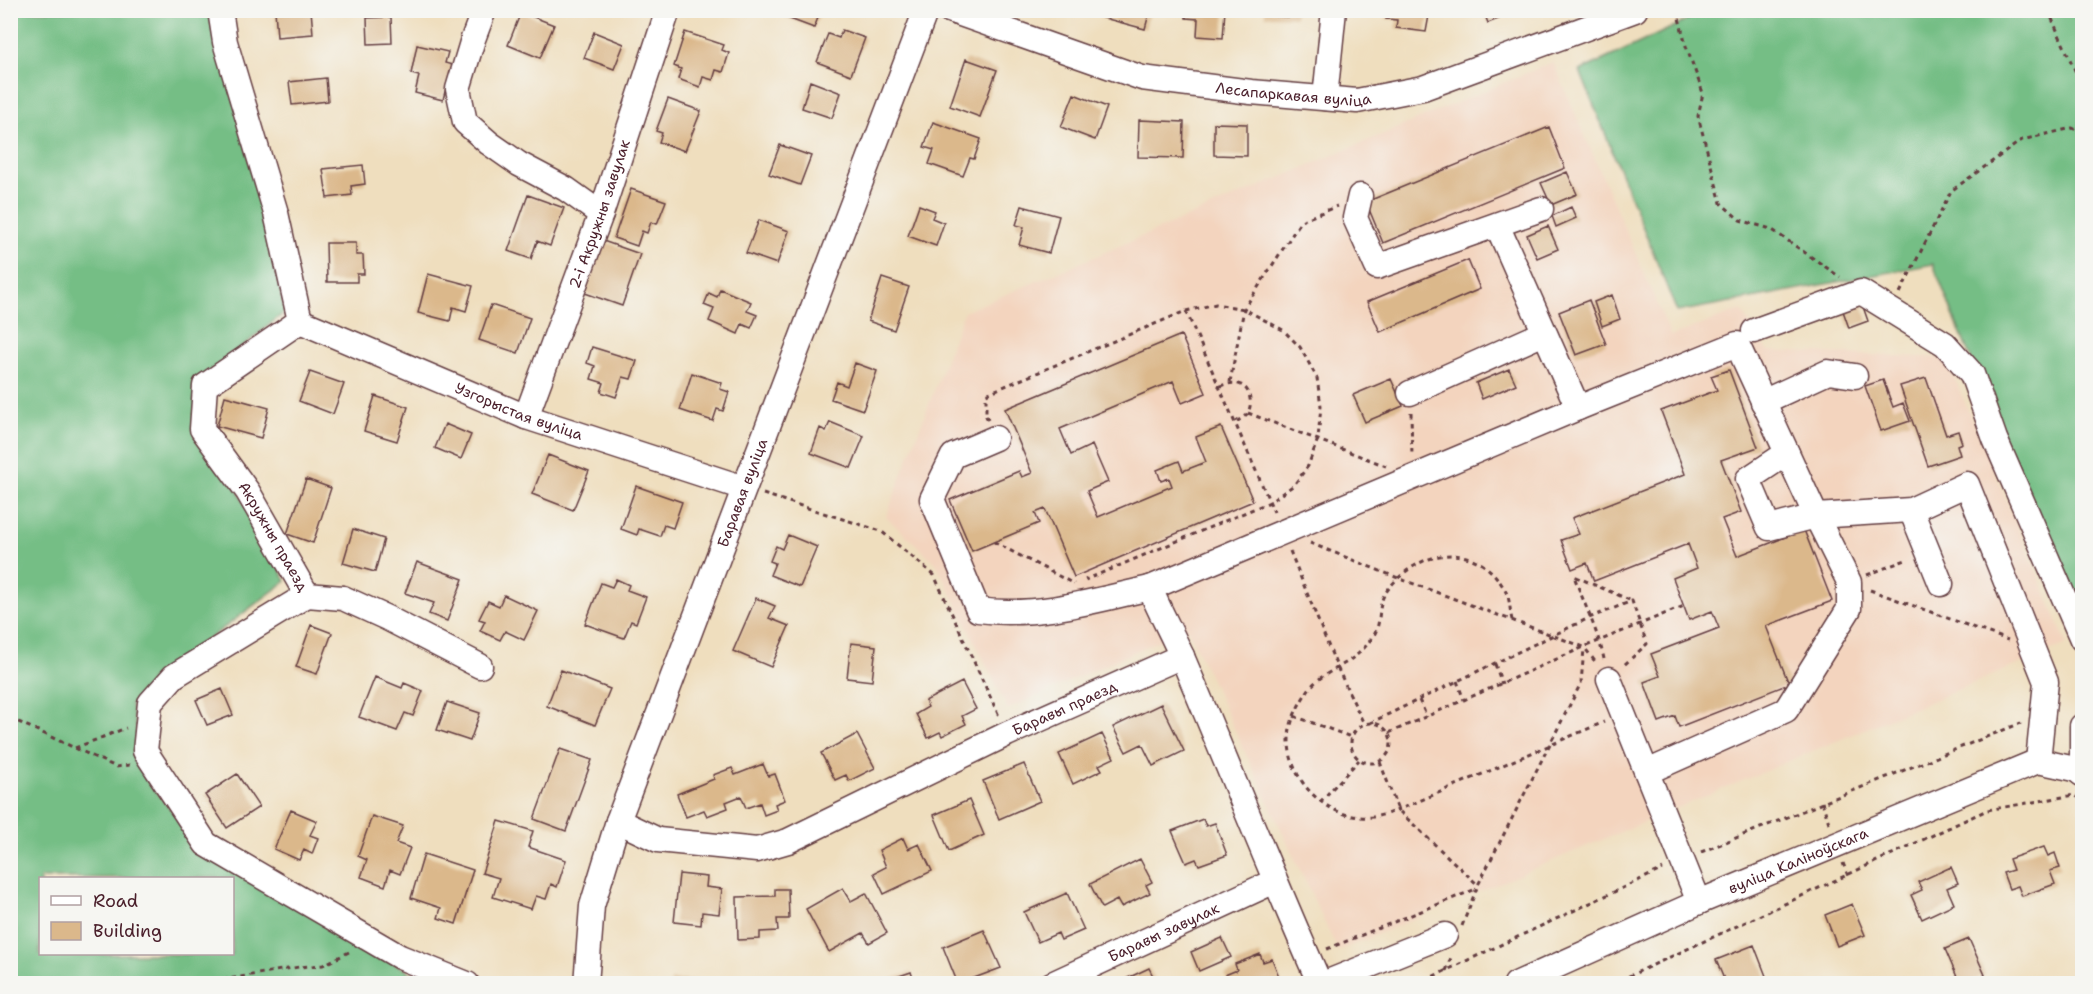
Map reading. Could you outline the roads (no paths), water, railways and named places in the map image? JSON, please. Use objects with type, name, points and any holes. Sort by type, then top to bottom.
[{"type":"street","points":[[220,10],[225,42],[276,213],[300,321]]},
{"type":"street","points":[[484,10],[459,89],[465,122],[519,164],[566,189],[602,214]]},
{"type":"street","name":"2-і Акружны завулак","points":[[526,417],[602,214],[668,10]]},
{"type":"street","name":"Баравая вуліца","points":[[586,984],[592,906],[618,821],[926,10]]},
{"type":"street","name":"Лесапаркавая вуліца","points":[[949,10],[1142,78],[1251,92],[1357,101],[1423,88],[1635,10]]},
{"type":"street","points":[[1325,98],[1335,10]]},
{"type":"street","points":[[1360,196],[1355,218],[1377,267],[1541,209]]},
{"type":"street","points":[[1497,225],[1578,408]]},
{"type":"street","points":[[1754,331],[1861,292],[1945,344],[1972,374],[1995,439],[2082,639]]},
{"type":"street","name":"Узгорыстая вуліца","points":[[300,321],[526,417],[744,488]]},
{"type":"street","name":"Акружны праезд","points":[[300,321],[205,386],[202,429],[248,492],[307,595],[174,676],[150,703],[145,751],[206,844],[400,957],[467,984]]},
{"type":"street","points":[[1410,393],[1544,333]]},
{"type":"street","points":[[995,438],[953,456],[932,499],[978,610],[996,613],[1032,612],[1077,605],[1150,588],[1578,408],[1737,344],[1815,516],[1848,582],[1849,609],[1786,710],[1647,772]]},
{"type":"street","points":[[1763,402],[1828,372],[1855,376]]},
{"type":"street","points":[[1787,453],[1748,479],[1769,528],[1815,516],[1911,510],[1967,484],[2046,682],[2038,761],[2075,769],[2082,774]]},
{"type":"street","points":[[1911,510],[1941,584]]},
{"type":"street","points":[[1150,588],[1182,656],[1275,881],[1322,984],[1453,939]]},
{"type":"street","points":[[307,595],[343,598],[480,666]]},
{"type":"street","name":"Баравы праезд","points":[[618,821],[658,840],[757,850],[788,842],[1007,734],[1182,656]]},
{"type":"street","points":[[1609,679],[1699,902]]},
{"type":"street","points":[[2082,726],[2082,774]]},
{"type":"street","name":"вуліца Каліноўскага","points":[[1516,984],[1699,902],[2038,761]]},
{"type":"street","name":"Баравы завулак","points":[[1052,984],[1275,881]]}]
